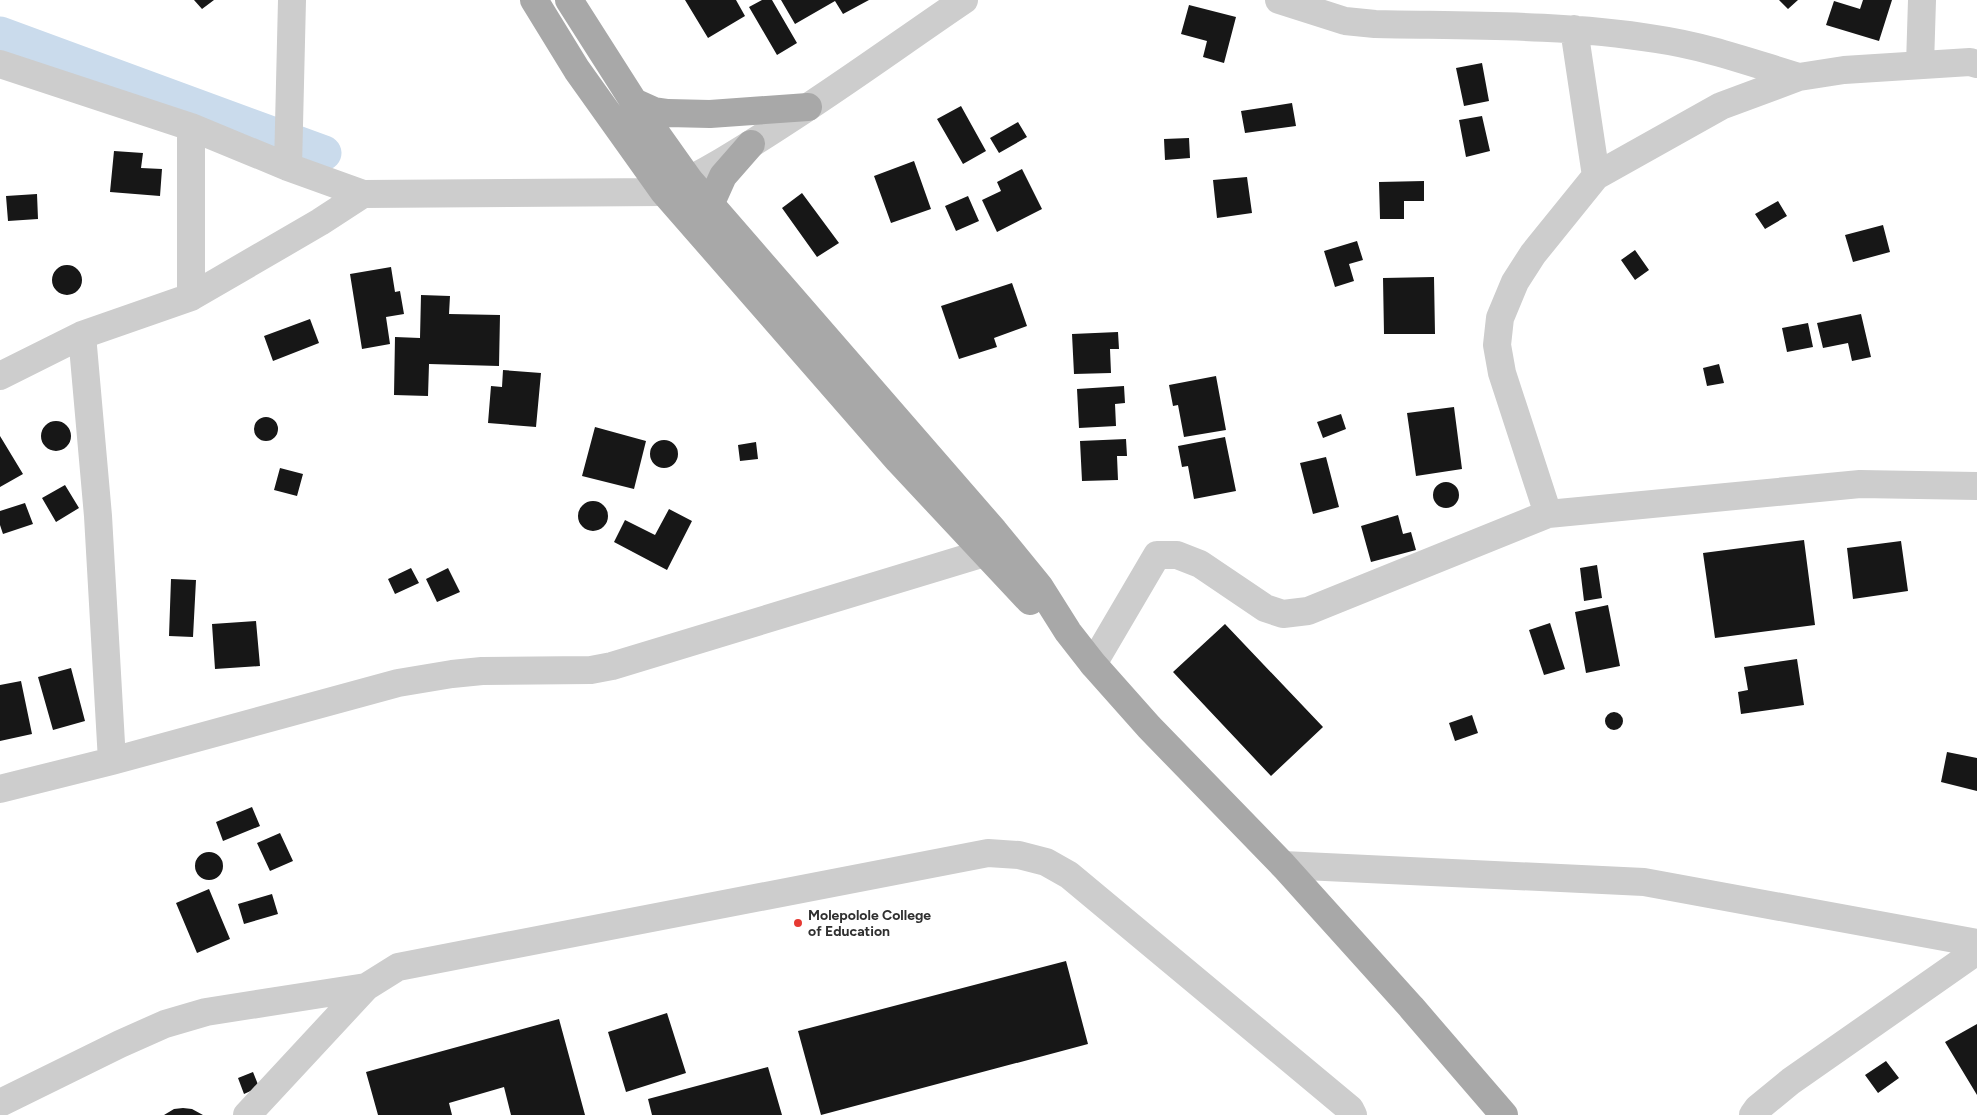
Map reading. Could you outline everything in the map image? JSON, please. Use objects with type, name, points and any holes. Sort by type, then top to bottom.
[{"type":"main road","points":[[534,0],[577,70],[664,192],[898,460],[1040,610],[1068,632]]},
{"type":"main road","points":[[569,0],[634,102],[690,181],[994,531],[1039,586],[1068,632],[1093,664],[1149,726],[1283,864],[1411,1007],[1504,1115]]},
{"type":"main road","points":[[634,102],[654,111],[668,113],[710,114],[808,108]]},
{"type":"main road","points":[[710,206],[723,176],[752,144]]},
{"type":"street","points":[[288,166],[292,0]]},
{"type":"street","points":[[0,64],[191,127],[363,194],[664,192],[690,181],[752,144],[808,108],[964,0]]},
{"type":"street","points":[[1279,0],[1345,21],[1375,24],[1574,30],[1656,39],[1698,47],[1800,77]]},
{"type":"street","points":[[1920,65],[1922,0]]},
{"type":"street","points":[[1574,30],[1596,176]]},
{"type":"street","points":[[1548,514],[1502,373],[1497,345],[1500,318],[1515,282],[1533,254],[1596,176],[1721,106],[1800,77],[1844,70],[1970,62],[1977,64]]},
{"type":"street","points":[[191,127],[191,297]]},
{"type":"street","points":[[0,376],[82,335],[191,297],[320,222],[363,194]]},
{"type":"street","points":[[82,335],[98,516],[112,761]]},
{"type":"street","points":[[1093,664],[1157,555],[1177,555],[1200,564],[1265,608],[1283,614],[1308,611],[1548,514],[1860,484],[1977,486]]},
{"type":"street","points":[[0,789],[112,761],[398,683],[482,671],[591,670],[612,666],[984,552]]},
{"type":"street","points":[[247,1115],[366,987],[398,966],[988,853],[1018,855],[1046,862],[1069,875],[1351,1113]]},
{"type":"street","points":[[1283,864],[1644,882],[1977,943]]},
{"type":"street","points":[[1753,1115],[1758,1108],[1791,1080],[1977,951]]},
{"type":"street","points":[[0,1103],[164,1024],[206,1012],[366,987]]},
{"type":"building","points":[[194,0],[214,0],[202,9]]},
{"type":"building","points":[[685,0],[736,0],[745,16],[708,38]]},
{"type":"building","points":[[762,0],[772,0],[797,43],[777,55],[749,7]]},
{"type":"building","points":[[781,0],[869,0],[843,14],[835,1],[795,24]]},
{"type":"building","points":[[1779,0],[1798,0],[1788,9]]},
{"type":"building","points":[[1863,0],[1892,0],[1879,41],[1826,25],[1834,1],[1860,9]]},
{"type":"building","points":[[1189,5],[1236,17],[1224,63],[1203,57],[1207,41],[1181,34]]},
{"type":"building","points":[[1482,63],[1489,101],[1464,106],[1456,68]]},
{"type":"building","points":[[1292,103],[1296,126],[1245,133],[1241,111]]},
{"type":"building","points":[[961,106],[986,151],[963,164],[937,119]]},
{"type":"building","points":[[1482,116],[1490,151],[1466,157],[1459,120]]},
{"type":"building","points":[[1018,122],[1027,137],[999,153],[990,138]]},
{"type":"building","points":[[1189,138],[1190,158],[1165,160],[1164,139]]},
{"type":"building","points":[[114,151],[143,153],[141,168],[162,169],[160,196],[110,192]]},
{"type":"building","points":[[914,161],[931,209],[891,223],[874,176]]},
{"type":"building","points":[[1022,169],[1042,209],[997,232],[982,200],[1001,191],[997,182]]},
{"type":"building","points":[[1247,177],[1252,213],[1217,218],[1213,180]]},
{"type":"building","points":[[1424,181],[1424,201],[1404,201],[1404,219],[1380,219],[1379,182]]},
{"type":"building","points":[[802,193],[839,243],[817,257],[782,208]]},
{"type":"building","points":[[37,194],[38,219],[8,221],[6,196]]},
{"type":"building","points":[[968,196],[979,221],[956,231],[945,206]]},
{"type":"building","points":[[1778,201],[1787,216],[1765,229],[1755,214]]},
{"type":"building","points":[[1883,225],[1890,252],[1853,262],[1845,235]]},
{"type":"building","points":[[1357,241],[1363,260],[1349,264],[1354,281],[1335,287],[1324,251]]},
{"type":"building","points":[[1635,250],[1649,270],[1635,280],[1621,260]]},
{"type":"building","points":[[67,265],[73,266],[81,274],[81,286],[73,294],[67,295],[61,294],[53,286],[52,280],[53,274],[61,266]]},
{"type":"building","points":[[391,267],[395,292],[400,291],[404,314],[386,317],[390,344],[362,349],[350,274]]},
{"type":"building","points":[[1434,277],[1435,334],[1384,334],[1383,278]]},
{"type":"building","points":[[1012,283],[1027,326],[994,338],[997,347],[959,359],[941,306]]},
{"type":"building","points":[[421,295],[450,296],[449,314],[500,315],[499,366],[429,364],[428,396],[394,395],[395,337],[420,338]]},
{"type":"building","points":[[1861,314],[1871,357],[1852,361],[1848,343],[1823,348],[1817,323]]},
{"type":"building","points":[[310,319],[319,343],[273,361],[264,336]]},
{"type":"building","points":[[1808,323],[1813,347],[1787,352],[1782,328]]},
{"type":"building","points":[[1118,332],[1119,349],[1110,349],[1111,373],[1074,374],[1072,334]]},
{"type":"building","points":[[1719,364],[1724,383],[1707,386],[1703,368]]},
{"type":"building","points":[[503,370],[541,373],[536,427],[488,423],[491,386],[502,387]]},
{"type":"building","points":[[1216,376],[1226,430],[1184,437],[1178,405],[1173,406],[1169,385]]},
{"type":"building","points":[[1124,386],[1125,403],[1115,404],[1116,426],[1079,428],[1077,389]]},
{"type":"building","points":[[1454,407],[1462,469],[1416,476],[1407,413]]},
{"type":"building","points":[[1341,414],[1346,429],[1323,438],[1317,422]]},
{"type":"building","points":[[266,417],[275,420],[278,429],[275,438],[266,441],[257,438],[254,429],[257,420]]},
{"type":"building","points":[[56,421],[62,422],[70,430],[70,442],[62,450],[56,451],[50,450],[42,442],[41,436],[42,430],[50,422]]},
{"type":"building","points":[[595,427],[646,441],[634,489],[582,476]]},
{"type":"building","points":[[0,436],[23,474],[0,487]]},
{"type":"building","points":[[1225,437],[1236,491],[1194,499],[1188,466],[1182,467],[1178,446]]},
{"type":"building","points":[[1126,439],[1127,456],[1117,456],[1118,480],[1082,481],[1080,441]]},
{"type":"building","points":[[664,440],[674,444],[678,454],[674,464],[664,468],[654,464],[650,454],[654,444]]},
{"type":"building","points":[[756,442],[758,459],[740,461],[738,445]]},
{"type":"building","points":[[1326,457],[1339,507],[1313,514],[1300,463]]},
{"type":"building","points":[[280,468],[303,474],[297,496],[274,490]]},
{"type":"building","points":[[1446,482],[1455,486],[1459,495],[1455,504],[1446,508],[1437,504],[1433,495],[1437,486]]},
{"type":"building","points":[[65,485],[79,508],[56,522],[42,498]]},
{"type":"building","points":[[593,501],[599,502],[607,510],[607,522],[599,530],[593,531],[587,530],[579,522],[578,516],[579,510],[587,502]]},
{"type":"building","points":[[25,503],[33,524],[3,534],[0,525],[0,511]]},
{"type":"building","points":[[669,509],[692,521],[667,570],[614,542],[625,520],[655,535]]},
{"type":"building","points":[[1398,515],[1403,534],[1411,532],[1416,550],[1371,562],[1361,526]]},
{"type":"building","points":[[1804,540],[1815,625],[1715,638],[1703,553]]},
{"type":"building","points":[[1901,541],[1908,591],[1853,599],[1847,548]]},
{"type":"building","points":[[1597,565],[1602,598],[1584,601],[1580,568]]},
{"type":"building","points":[[411,568],[419,583],[395,594],[388,579]]},
{"type":"building","points":[[448,568],[460,592],[437,602],[426,579]]},
{"type":"building","points":[[171,579],[196,580],[193,637],[169,636]]},
{"type":"building","points":[[1608,605],[1620,666],[1586,673],[1575,612]]},
{"type":"building","points":[[256,621],[260,666],[215,669],[212,624]]},
{"type":"building","points":[[1550,623],[1565,669],[1544,675],[1529,630]]},
{"type":"building","points":[[1225,624],[1323,727],[1271,776],[1173,672]]},
{"type":"building","points":[[1797,659],[1804,705],[1741,714],[1738,692],[1748,690],[1744,667]]},
{"type":"building","points":[[71,668],[85,721],[53,730],[38,677]]},
{"type":"building","points":[[21,681],[32,734],[0,741],[0,685]]},
{"type":"building","points":[[1610,712],[1618,712],[1623,717],[1621,728],[1610,730],[1605,725],[1605,717]]},
{"type":"building","points":[[1472,715],[1478,733],[1455,741],[1449,723]]},
{"type":"building","points":[[1947,752],[1977,758],[1977,791],[1941,782]]},
{"type":"building","points":[[252,807],[260,826],[223,841],[216,822]]},
{"type":"building","points":[[280,833],[293,861],[270,871],[257,843]]},
{"type":"building","points":[[209,852],[219,856],[223,866],[219,876],[209,880],[199,876],[195,866],[199,856]]},
{"type":"building","points":[[209,889],[230,939],[197,953],[176,903]]},
{"type":"building","points":[[272,894],[278,914],[244,924],[238,904]]},
{"type":"building","points":[[1066,961],[1088,1044],[821,1115],[798,1031]]},
{"type":"building","points":[[667,1013],[686,1073],[626,1092],[608,1032]]},
{"type":"building","points":[[559,1019],[585,1115],[511,1115],[504,1087],[449,1103],[452,1115],[378,1115],[366,1072]]},
{"type":"building","points":[[1977,1024],[1977,1095],[1945,1042]]},
{"type":"building","points":[[1886,1061],[1899,1078],[1878,1093],[1865,1075]]},
{"type":"building","points":[[768,1067],[782,1115],[652,1115],[648,1099]]},
{"type":"building","points":[[253,1072],[259,1087],[244,1094],[238,1078]]},
{"type":"building","points":[[174,1109],[192,1109],[203,1115],[164,1115]]},
{"type":"waterway","points":[[0,34],[324,153]]},
{"type":"place","name":"Molepolole College of Education","points":[[798,923]]}]
